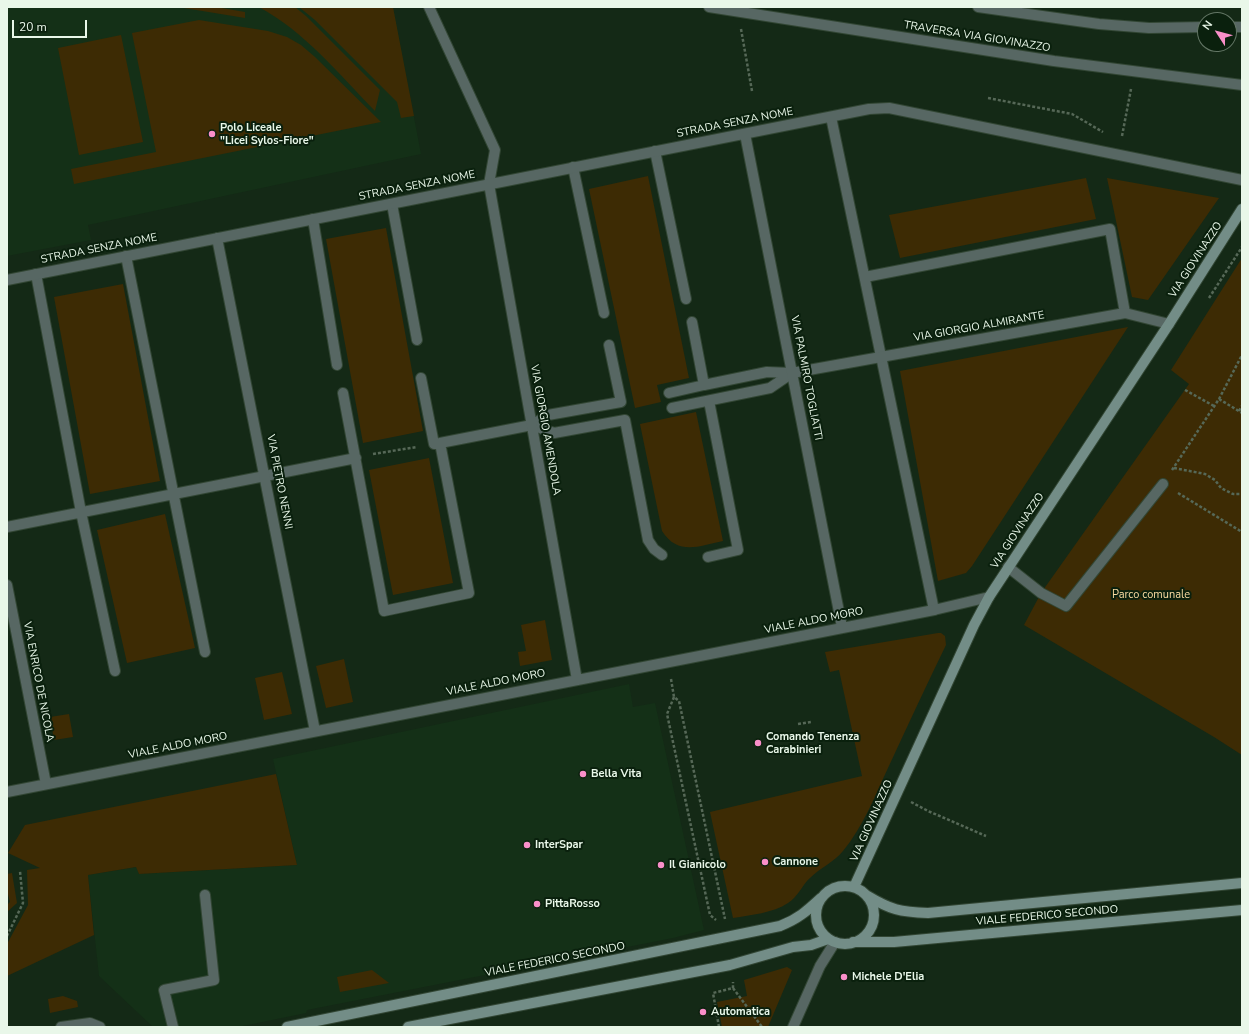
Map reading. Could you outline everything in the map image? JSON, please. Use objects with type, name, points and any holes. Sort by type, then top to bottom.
[{"type":"main road","name":"VIA GIOVINAZZO","points":[[854,887],[974,625],[989,597],[1169,324],[1242,209]]},
{"type":"main road","name":"VIALE FEDERICO SECONDO","points":[[866,895],[880,904],[897,910],[928,913],[1242,883]]},
{"type":"main road","points":[[845,886],[854,887],[866,895],[873,910],[871,926],[867,933],[853,942],[844,943],[832,940],[822,932],[817,920],[817,906],[820,898],[827,891],[835,887],[845,886]]},
{"type":"main road","name":"VIALE FEDERICO SECONDO","points":[[287,1027],[780,926],[794,920],[806,912],[820,898]]},
{"type":"main road","name":"VIALE FEDERICO SECONDO","points":[[853,942],[894,942],[1242,910]]},
{"type":"main road","points":[[408,1027],[730,965],[793,947],[811,946],[832,940]]},
{"type":"street","points":[[429,7],[495,150],[489,184]]},
{"type":"street","name":"TRAVERSA VIA GIOVINAZZO","points":[[709,7],[738,12],[777,12],[1054,61],[1242,85]]},
{"type":"street","points":[[978,7],[1099,24],[1149,28],[1197,27]]},
{"type":"street","name":"STRADA SENZA NOME","points":[[7,280],[745,134],[869,108],[889,108],[1242,180]]},
{"type":"street","points":[[831,116],[934,610]]},
{"type":"street","name":"VIA PALMIRO TOGLIATTI","points":[[745,134],[842,627]]},
{"type":"street","points":[[655,151],[686,299]]},
{"type":"street","points":[[573,167],[604,313]]},
{"type":"street","name":"VIA GIORGIO AMENDOLA","points":[[489,184],[577,680]]},
{"type":"street","points":[[392,204],[417,340]]},
{"type":"street","points":[[312,219],[337,365]]},
{"type":"street","points":[[865,277],[1110,229],[1125,313]]},
{"type":"street","name":"VIA PIETRO NENNI","points":[[218,238],[315,731]]},
{"type":"street","points":[[126,256],[205,652]]},
{"type":"street","points":[[36,274],[81,512],[116,671]]},
{"type":"street","name":"VIA GIORGIO ALMIRANTE","points":[[792,373],[1125,313],[1169,324]]},
{"type":"street","points":[[692,322],[704,385]]},
{"type":"street","points":[[437,444],[532,425],[548,415],[621,402],[609,345]]},
{"type":"street","points":[[669,393],[767,372],[792,373]]},
{"type":"street","points":[[672,408],[770,388],[792,373]]},
{"type":"street","points":[[343,393],[384,611],[469,593],[437,444],[421,378]]},
{"type":"street","points":[[708,557],[738,550],[709,401]]},
{"type":"street","points":[[532,425],[554,433],[625,420],[648,540],[654,549],[662,555]]},
{"type":"street","points":[[7,527],[356,458]]},
{"type":"street","points":[[1008,568],[1042,594],[1066,606],[1163,484]]},
{"type":"street","name":"VIA ENRICO DE NICOLA","points":[[7,585],[46,784]]},
{"type":"street","name":"VIALE ALDO MORO","points":[[7,792],[934,610],[989,597]]},
{"type":"street","points":[[173,1027],[164,990],[214,980],[205,896]]},
{"type":"street","points":[[793,1027],[832,940]]},
{"type":"street","points":[[61,1027],[90,1022],[100,1027]]},
{"type":"path","points":[[738,12],[752,91]]},
{"type":"path","points":[[1117,135],[1122,136],[1134,71]]},
{"type":"path","points":[[988,98],[1072,114],[1106,133]]},
{"type":"path","points":[[1242,355],[1219,399],[1163,484],[1242,532]]},
{"type":"path","points":[[1185,390],[1214,406]]},
{"type":"path","points":[[1219,399],[1241,412],[1242,406]]},
{"type":"path","points":[[356,458],[437,444]]},
{"type":"path","points":[[1174,468],[1205,474],[1215,480],[1221,488],[1233,494],[1242,494]]},
{"type":"path","points":[[669,662],[674,697],[667,714],[710,915],[718,921]]},
{"type":"path","points":[[674,697],[679,701],[681,709],[725,919],[724,926]]},
{"type":"path","points":[[798,724],[811,722]]},
{"type":"path","points":[[928,811],[986,836]]},
{"type":"path","points":[[7,936],[23,904],[20,871]]},
{"type":"path","points":[[732,977],[734,988],[762,1027]]},
{"type":"path","points":[[719,1027],[713,993],[734,988]]},
{"type":"shaded area","name":"Polo Liceale \"Licei Sylos-Fiore\"","points":[[7,7],[393,7],[421,154],[88,225],[91,240],[7,256]]},
{"type":"shaded area","points":[[629,684],[633,707],[655,703],[704,930],[673,938],[307,1010],[306,1013],[238,1027],[153,1027],[99,976],[88,875],[137,867],[139,874],[297,865],[273,759]]},
{"type":"green space","points":[[178,7],[216,7],[245,12],[245,18]]},
{"type":"green space","points":[[259,7],[295,7],[306,16],[380,90],[375,111],[321,54],[276,17]]},
{"type":"green space","points":[[299,7],[393,7],[414,116],[401,118],[397,102],[315,20]]},
{"type":"green space","points":[[199,20],[268,31],[287,37],[301,45],[315,57],[381,122],[74,184],[71,169],[156,152],[132,33]]},
{"type":"green space","points":[[121,35],[143,142],[79,155],[58,48]]},
{"type":"green space","points":[[648,176],[689,378],[657,385],[661,402],[635,408],[589,189]]},
{"type":"green space","points":[[1086,178],[1096,219],[900,258],[889,215]]},
{"type":"green space","points":[[1107,178],[1219,198],[1148,300],[1132,297]]},
{"type":"green space","points":[[386,228],[423,431],[363,443],[326,239]]},
{"type":"green space","name":"Parco comunale","points":[[1242,258],[1242,755],[1024,625],[1041,593],[1189,384],[1171,370]]},
{"type":"green space","points":[[123,284],[160,481],[90,494],[54,297]]},
{"type":"green space","points":[[1128,327],[972,566],[966,573],[938,581],[900,371]]},
{"type":"green space","points":[[696,412],[723,541],[697,547],[690,547],[675,544],[668,539],[662,531],[640,424]]},
{"type":"green space","points":[[429,458],[453,583],[393,595],[369,470]]},
{"type":"green space","points":[[165,514],[195,648],[127,663],[97,530]]},
{"type":"green space","points":[[545,620],[552,660],[520,666],[518,652],[526,651],[521,625]]},
{"type":"green space","points":[[938,633],[945,636],[946,645],[868,811],[850,842],[839,855],[810,878],[795,898],[788,903],[769,911],[733,918],[710,812],[862,776],[839,670],[830,672],[825,652]]},
{"type":"green space","points":[[344,659],[353,702],[326,708],[316,666]]},
{"type":"green space","points":[[282,672],[292,714],[264,720],[255,678]]},
{"type":"green space","points":[[69,714],[73,737],[54,740],[50,717]]},
{"type":"green space","points":[[276,774],[297,865],[139,874],[136,867],[88,875],[94,935],[7,976],[7,944],[28,905],[27,870],[40,868],[8,853],[25,825]]},
{"type":"green space","points":[[12,873],[17,903],[7,912],[7,905],[10,902],[7,890],[7,874]]},
{"type":"green space","points":[[787,967],[792,970],[768,1027],[722,1027],[717,1002],[747,996],[744,980]]},
{"type":"green space","points":[[372,970],[389,983],[340,992],[337,977]]},
{"type":"green space","points":[[63,996],[77,1001],[78,1007],[50,1013],[48,999]]},
{"type":"place","name":"Polo Liceale \"Licei Sylos-Fiore\"","points":[[212,134]]},
{"type":"place","name":"Comando Tenenza Carabinieri","points":[[758,743]]},
{"type":"place","name":"Bella Vita","points":[[583,774]]},
{"type":"place","name":"InterSpar","points":[[527,845]]},
{"type":"place","name":"Cannone","points":[[765,862]]},
{"type":"place","name":"Il Gianicolo","points":[[661,865]]},
{"type":"place","name":"PittaRosso","points":[[537,904]]},
{"type":"place","name":"Michele D'Elia","points":[[844,977]]},
{"type":"place","name":"Automatica","points":[[703,1012]]}]
